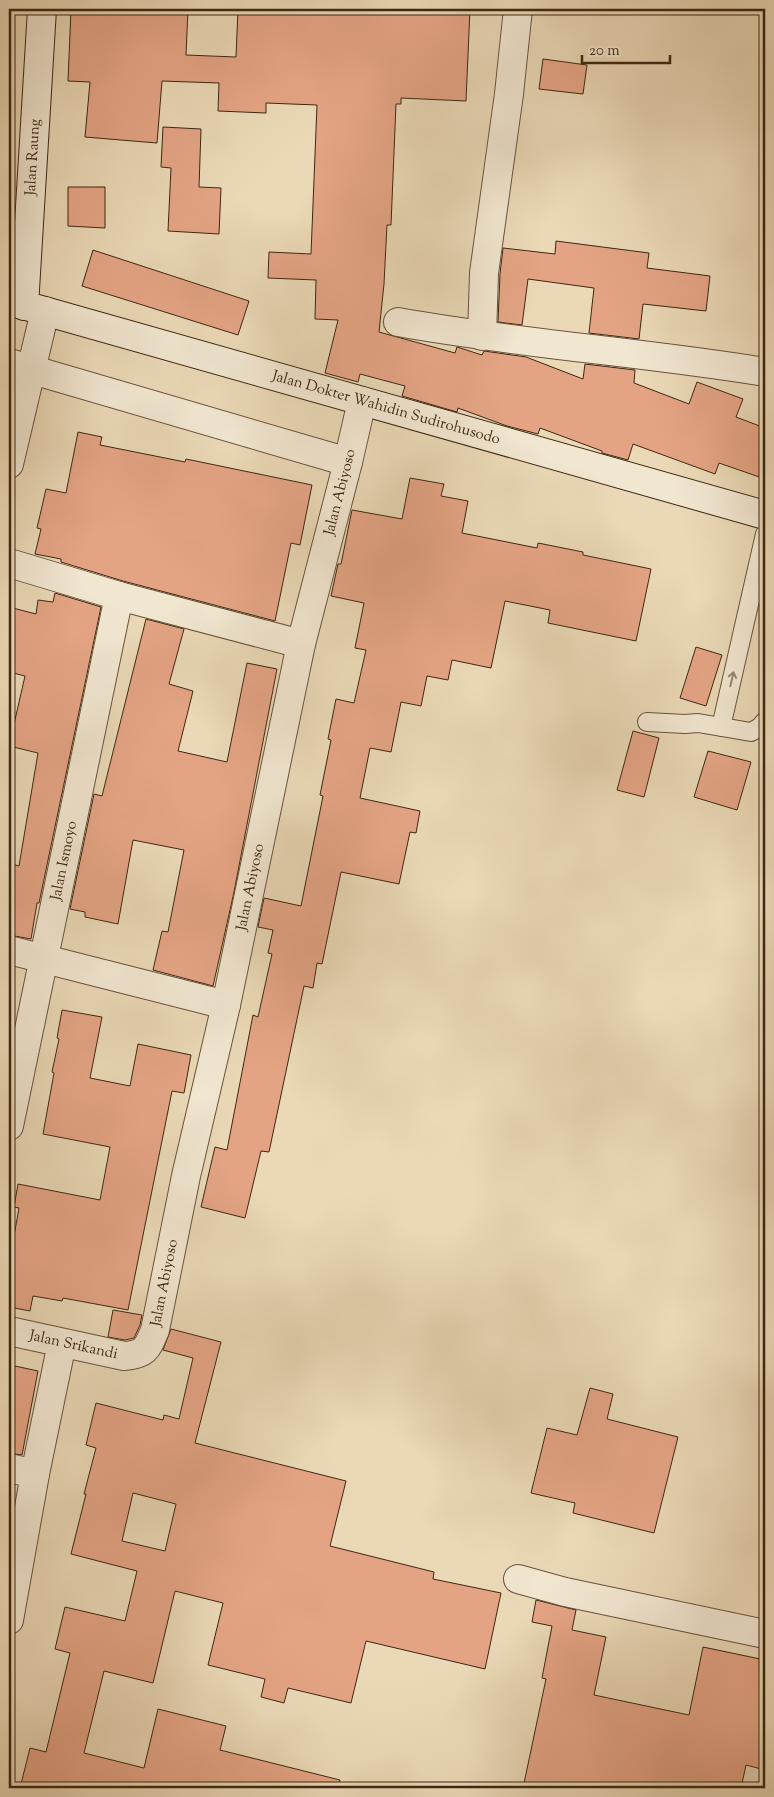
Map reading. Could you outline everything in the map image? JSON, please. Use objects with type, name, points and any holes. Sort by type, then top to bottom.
[{"type":"street","name":"Jalan Raung","points":[[9,464],[20,366],[30,309],[20,197],[42,9]]},
{"type":"street","points":[[482,336],[484,273],[509,94],[518,9]]},
{"type":"street","name":"Jalan Dokter Wahidin Sudirohusodo","points":[[30,309],[360,408],[765,516]]},
{"type":"street","points":[[398,322],[482,336],[675,358],[765,372]]},
{"type":"street","points":[[20,366],[348,462]]},
{"type":"street","name":"Jalan Abiyoso","points":[[138,1355],[148,1348],[155,1330],[186,1176],[226,1005],[301,644],[360,408]]},
{"type":"street","points":[[9,563],[119,596],[301,644]]},
{"type":"street","name":"Jalan Ismoyo","points":[[9,1126],[119,596]]},
{"type":"street","points":[[9,950],[226,1005]]},
{"type":"street","name":"Jalan Srikandi","points":[[9,1330],[62,1344],[124,1356],[138,1355]]},
{"type":"street","points":[[9,1620],[35,1474],[62,1344]]},
{"type":"street","points":[[9,1468],[35,1474]]},
{"type":"street","points":[[518,1579],[565,1592],[765,1634]]},
{"type":"lane","points":[[722,727],[765,534]]},
{"type":"lane","points":[[647,722],[698,723],[751,732],[760,727],[765,721]]},
{"type":"building","points":[[71,9],[188,9],[186,55],[236,57],[238,9],[470,9],[466,101],[401,98],[401,104],[396,104],[391,225],[387,225],[379,332],[455,353],[457,347],[482,355],[484,351],[526,357],[583,379],[585,364],[635,370],[634,383],[689,404],[697,382],[743,399],[736,417],[765,428],[765,479],[719,463],[715,474],[633,444],[628,460],[602,453],[602,451],[540,428],[538,434],[507,426],[458,408],[457,412],[402,396],[405,386],[360,374],[358,382],[325,373],[338,320],[315,319],[316,280],[268,278],[269,252],[311,254],[317,105],[266,103],[266,113],[218,111],[219,83],[162,81],[157,143],[85,137],[90,82],[68,81]]},
{"type":"building","points":[[543,59],[587,65],[583,94],[539,89]]},
{"type":"building","points":[[163,127],[201,129],[199,187],[221,188],[219,234],[168,231],[171,168],[161,167]]},
{"type":"building","points":[[68,187],[105,187],[105,228],[68,226]]},
{"type":"building","points":[[556,241],[649,253],[647,268],[710,276],[706,311],[643,304],[639,339],[589,333],[594,288],[528,279],[522,325],[498,322],[503,248],[555,254]]},
{"type":"building","points":[[93,250],[249,301],[238,335],[82,286]]},
{"type":"building","points":[[78,432],[102,437],[100,445],[185,462],[186,459],[312,485],[300,545],[291,543],[275,621],[123,581],[61,562],[61,559],[35,554],[41,529],[37,528],[46,489],[66,493]]},
{"type":"building","points":[[410,478],[444,484],[441,496],[468,501],[462,533],[537,548],[538,543],[583,552],[583,555],[651,569],[636,641],[548,623],[550,610],[505,601],[491,668],[452,660],[448,680],[427,676],[421,706],[401,702],[391,752],[370,748],[360,798],[420,811],[416,833],[410,832],[399,884],[341,872],[322,964],[317,963],[313,988],[304,986],[269,1152],[261,1151],[245,1218],[201,1207],[215,1147],[227,1150],[253,1015],[258,1017],[272,954],[268,953],[273,930],[258,927],[264,898],[301,906],[323,796],[320,795],[331,740],[328,739],[336,699],[354,703],[366,650],[355,648],[364,603],[331,596],[338,564],[341,564],[352,510],[402,519]]},
{"type":"building","points":[[55,593],[101,607],[39,903],[37,903],[31,939],[9,935],[9,863],[19,866],[38,753],[9,746],[25,676],[9,672],[9,607],[36,614],[38,600],[53,602]]},
{"type":"building","points":[[146,619],[184,629],[169,684],[193,691],[178,751],[227,762],[247,663],[277,669],[234,892],[213,986],[153,970],[162,931],[168,932],[184,850],[133,840],[118,924],[85,917],[85,912],[70,909],[94,794],[102,796]]},
{"type":"building","points":[[696,647],[722,655],[706,706],[680,698]]},
{"type":"building","points":[[633,731],[659,738],[644,797],[617,790]]},
{"type":"building","points":[[708,751],[751,762],[737,810],[694,797]]},
{"type":"building","points":[[62,1010],[102,1017],[90,1078],[130,1086],[138,1044],[191,1055],[184,1093],[172,1091],[128,1310],[63,1298],[62,1301],[33,1296],[30,1311],[9,1307],[9,1264],[19,1208],[14,1207],[18,1184],[100,1200],[110,1147],[43,1134],[54,1073],[52,1072],[59,1039],[57,1038]]},
{"type":"building","points":[[113,1310],[142,1315],[134,1338],[125,1340],[108,1337]]},
{"type":"building","points":[[171,1329],[221,1342],[195,1443],[346,1481],[330,1546],[434,1572],[433,1579],[501,1593],[485,1669],[366,1641],[351,1703],[288,1688],[284,1703],[261,1697],[265,1679],[208,1665],[223,1603],[175,1591],[153,1683],[104,1671],[84,1753],[144,1768],[158,1709],[226,1726],[220,1750],[340,1780],[339,1788],[20,1788],[30,1748],[46,1752],[70,1653],[55,1649],[65,1607],[125,1621],[137,1571],[71,1554],[96,1448],[86,1445],[96,1403],[163,1420],[164,1415],[179,1419],[193,1358],[163,1350]],"holes":[[[133,1493],[176,1504],[165,1551],[122,1541]]]},
{"type":"building","points":[[15,1366],[38,1371],[22,1455],[9,1453],[9,1399]]},
{"type":"building","points":[[590,1388],[613,1394],[607,1419],[678,1437],[654,1533],[573,1513],[575,1503],[531,1493],[547,1428],[577,1435]]},
{"type":"building","points":[[536,1600],[576,1610],[572,1630],[606,1637],[594,1695],[689,1715],[703,1647],[765,1660],[765,1770],[746,1765],[741,1788],[523,1788],[546,1679],[542,1678],[552,1626],[532,1622]]}]
